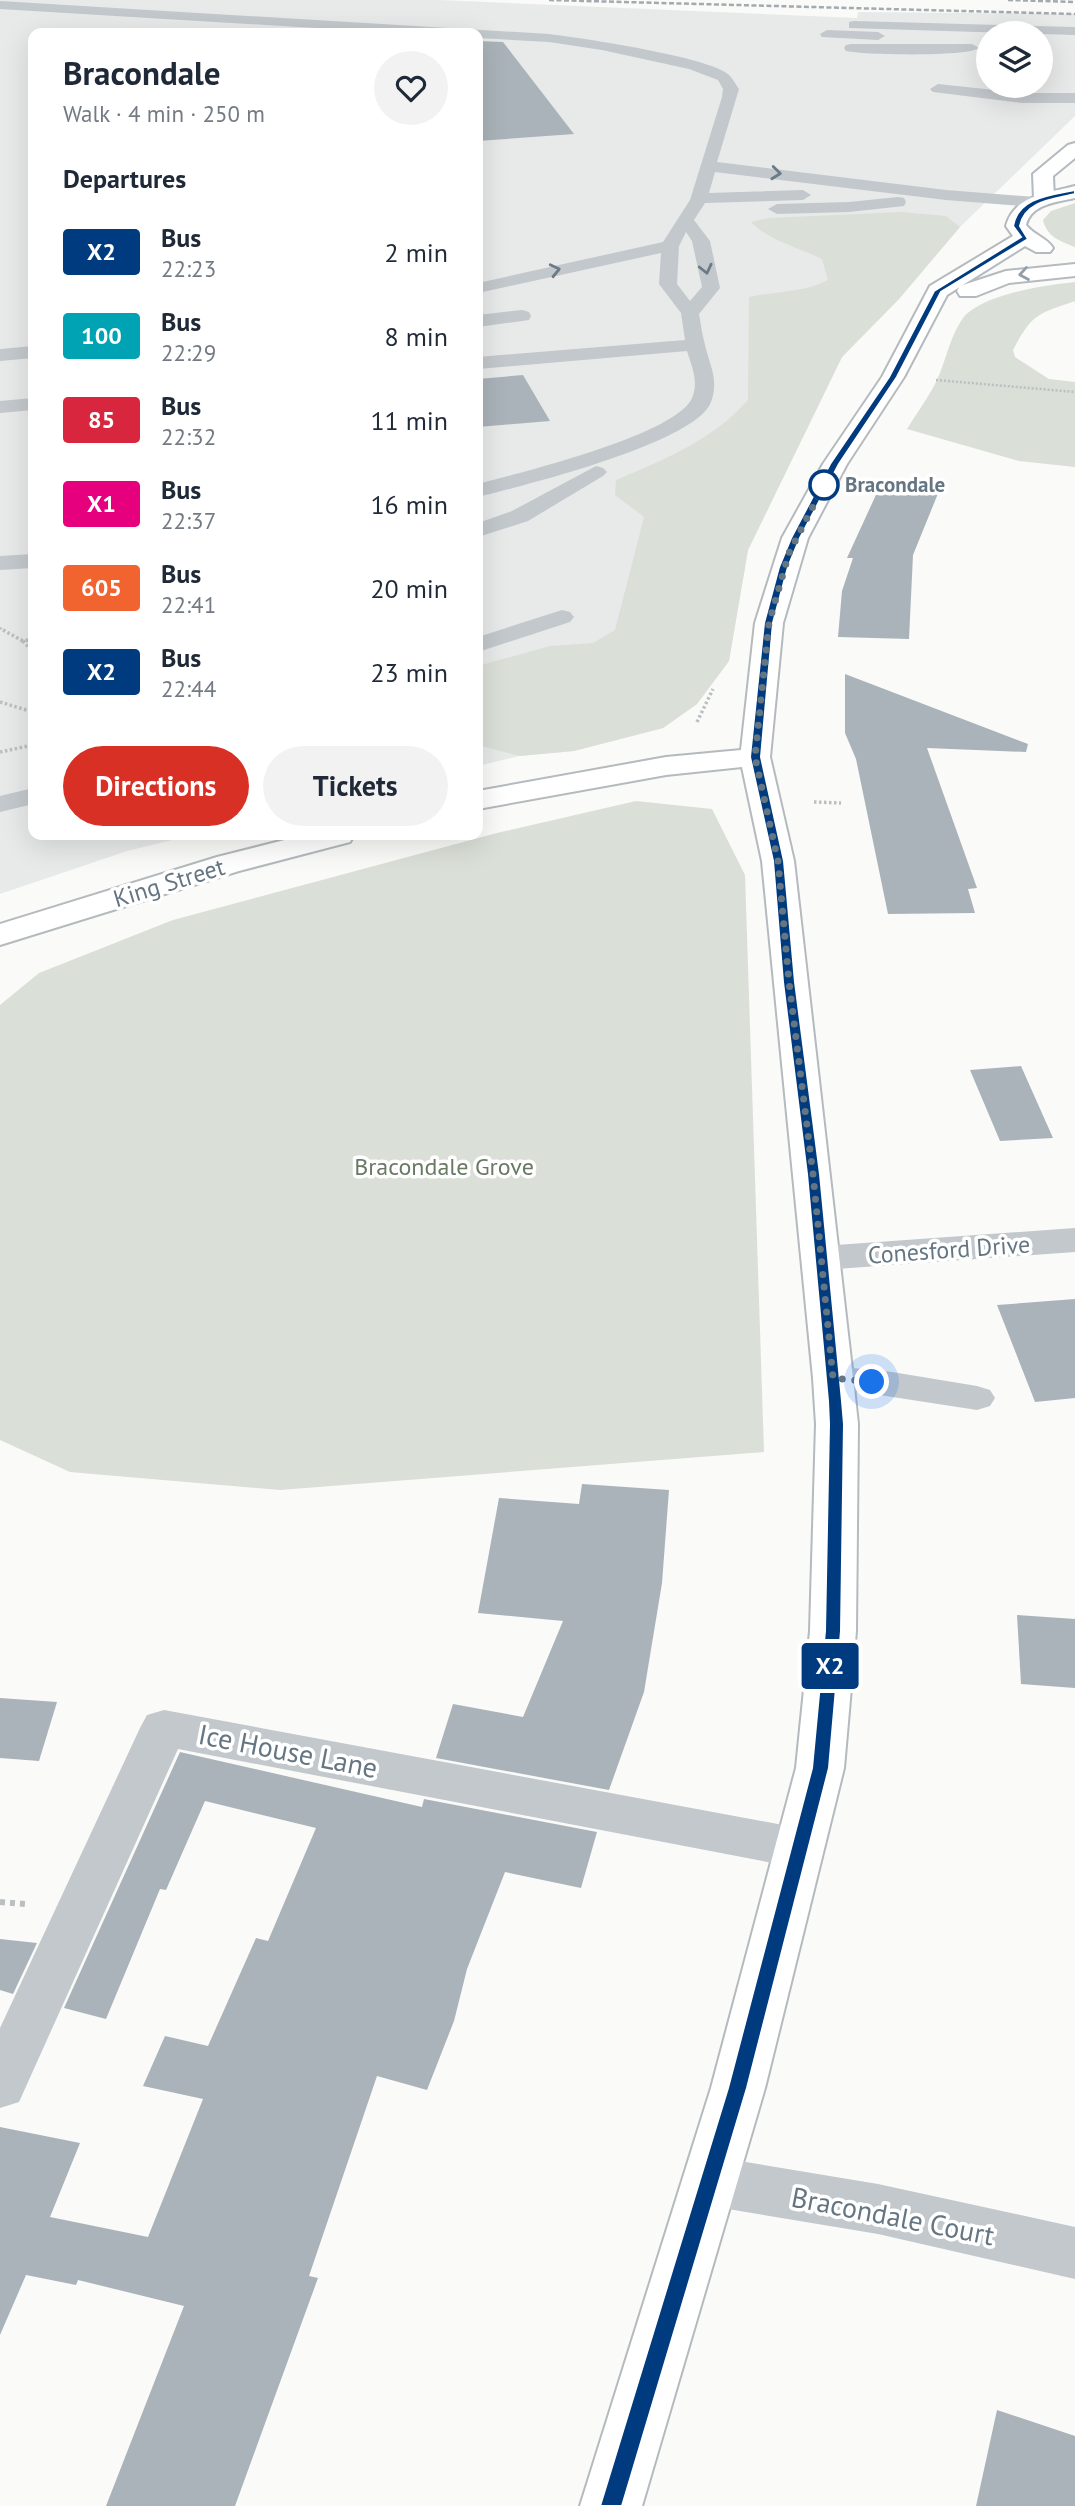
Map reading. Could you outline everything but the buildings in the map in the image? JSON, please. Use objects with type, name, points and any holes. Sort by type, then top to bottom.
[{"type":"main road","points":[[1040,200],[1043,174],[1075,149]]},
{"type":"main road","points":[[1075,192],[1040,200],[1018,214],[1021,232],[1044,249],[1075,258]]},
{"type":"main road","points":[[611,2506],[738,2088],[820,1768],[833,1631],[837,1424],[833,1378],[778,861],[755,757],[769,623],[795,538],[835,464],[893,377],[938,291],[1021,232]]},
{"type":"main road","points":[[912,343],[952,302],[975,287],[1006,277],[1075,270]]},
{"type":"main road","points":[[483,799],[666,765],[755,757]]},
{"type":"main road","name":"King Street","points":[[0,935],[229,864],[320,840]]},
{"type":"street","name":"Conesford Drive","points":[[822,1258],[1075,1240]]},
{"type":"street","name":"Ice House Lane","points":[[0,2085],[164,1728],[799,1847]]},
{"type":"street","name":"Bracondale Court","points":[[710,2182],[878,2209],[1075,2253]]},
{"type":"lane","points":[[0,5],[403,28]]},
{"type":"lane","points":[[422,28],[432,12]]},
{"type":"lane","points":[[854,25],[1075,31]]},
{"type":"lane","points":[[483,33],[549,38],[693,65],[723,77],[731,89],[726,116],[699,198],[687,222],[671,240],[670,246],[668,284],[690,313],[695,345],[706,380],[701,403],[670,428],[520,516],[483,528]]},
{"type":"lane","points":[[827,34],[976,40]]},
{"type":"lane","points":[[1053,42],[1075,42]]},
{"type":"lane","points":[[840,48],[976,48]]},
{"type":"lane","points":[[938,89],[1023,98],[1075,97]]},
{"type":"lane","points":[[709,166],[957,196],[1040,200]]},
{"type":"lane","points":[[699,198],[778,209],[849,207],[904,201],[982,209],[1005,215],[1021,232]]},
{"type":"lane","points":[[687,222],[701,241],[711,288],[690,313]]},
{"type":"lane","points":[[483,286],[670,246]]},
{"type":"lane","points":[[483,320],[522,316]]},
{"type":"lane","points":[[483,363],[695,345]]},
{"type":"lane","points":[[0,355],[28,352]]},
{"type":"lane","points":[[0,407],[28,404]]},
{"type":"lane","points":[[483,490],[609,454],[670,428]]},
{"type":"lane","points":[[0,563],[28,561]]},
{"type":"lane","points":[[483,643],[562,617]]},
{"type":"lane","points":[[0,804],[28,797]]},
{"type":"lane","points":[[833,1378],[892,1384],[977,1398]]},
{"type":"path","points":[[893,377],[1075,392]]},
{"type":"path","points":[[0,628],[28,646]]},
{"type":"path","points":[[23,641],[28,640]]},
{"type":"path","points":[[0,702],[28,710]]},
{"type":"path","points":[[0,752],[28,746]]},
{"type":"shaded area","points":[[0,0],[440,0],[857,18],[858,12],[1075,14],[1075,116],[960,227],[899,299],[842,357],[748,550],[729,661],[697,704],[663,728],[574,751],[519,756],[483,765],[483,28],[28,28],[28,840],[172,840],[127,851],[0,894]]},
{"type":"green space","points":[[1075,203],[1075,247],[1051,234],[1043,220],[1051,211]]},
{"type":"green space","points":[[902,212],[946,216],[960,227],[899,299],[842,357],[748,550],[729,661],[697,704],[663,728],[574,751],[519,756],[483,746],[483,665],[550,646],[593,643],[615,630],[644,517],[615,495],[616,480],[670,456],[704,437],[735,414],[748,400],[749,297],[799,290],[828,280],[822,259],[775,239],[751,222],[769,218]]},
{"type":"green space","points":[[1075,282],[1075,301],[1037,317],[1025,329],[1013,350],[1015,357],[1049,379],[1075,382],[1075,467],[1019,461],[907,429],[937,380],[959,325],[972,310],[1015,292]]},
{"type":"green space","name":"Bracondale Grove","points":[[636,801],[712,809],[745,875],[764,1452],[280,1490],[70,1472],[0,1440],[0,1005],[39,973],[173,920],[471,840],[483,840],[483,837]]},
{"type":"railway","points":[[549,0],[1075,14]]},
{"type":"railway","points":[[1008,0],[1075,2]]},
{"type":"bus line","name":"X2","points":[[611,2506],[738,2088],[820,1768],[833,1631],[837,1424],[835,1401],[778,861],[755,757],[769,623],[795,538],[835,464],[893,377],[938,291],[1025,237],[1016,226],[1018,214],[1029,205],[1075,192]]},
{"type":"place","name":"Bracondale","points":[[824,485]]},
{"type":"route","points":[[824,485],[789,553],[769,623],[755,757],[778,861],[833,1378],[872,1382]]}]
